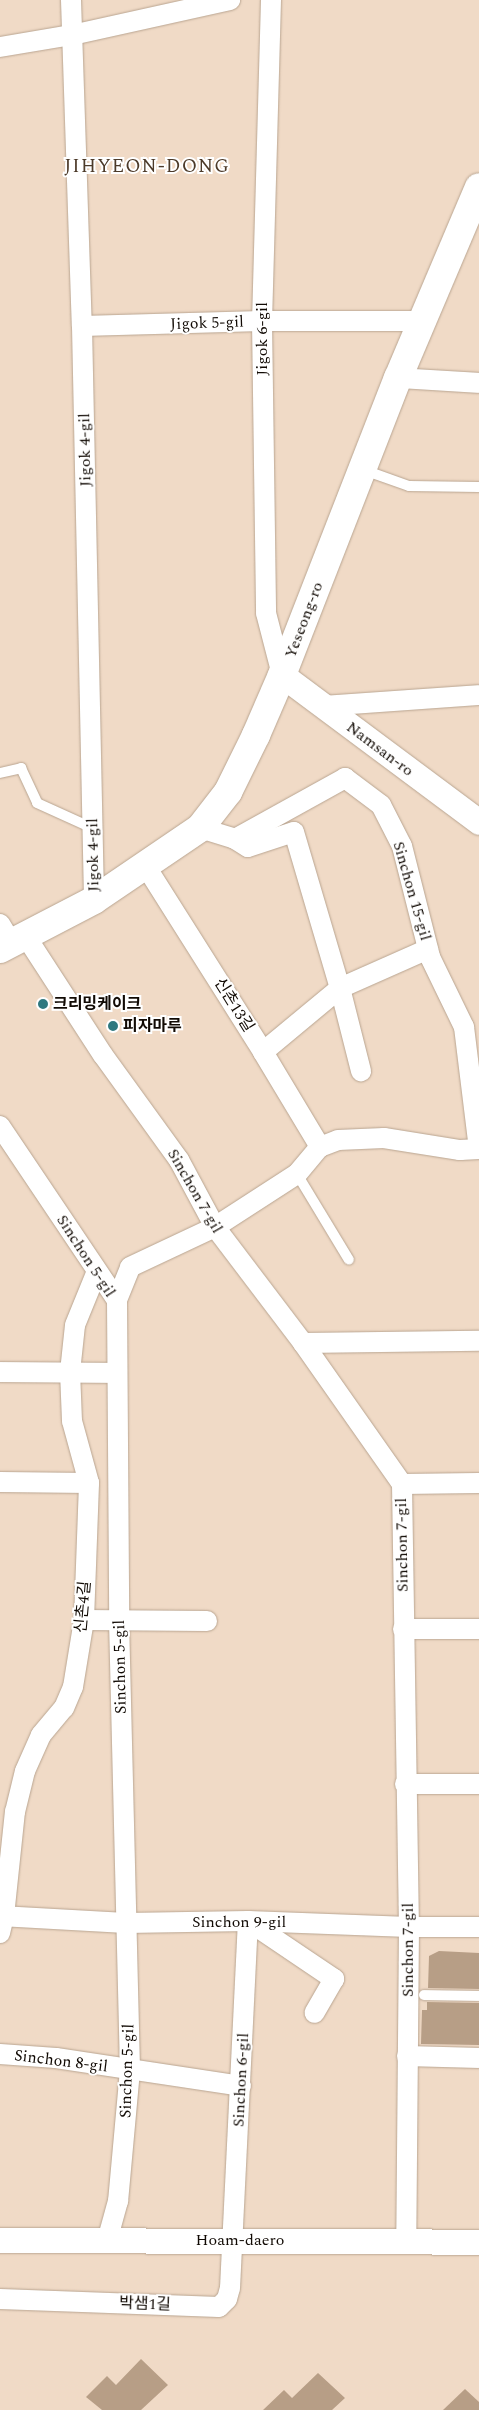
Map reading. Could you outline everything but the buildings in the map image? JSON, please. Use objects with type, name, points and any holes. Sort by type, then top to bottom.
[{"type":"main road","name":"Yeseong-ro","points":[[9,938],[94,900],[200,828],[228,792],[256,735],[282,675],[421,321],[479,187]]},
{"type":"street","name":"Jigok 4-gil","points":[[71,0],[82,326],[94,900]]},
{"type":"street","points":[[0,47],[72,35],[230,0]]},
{"type":"street","name":"Jigok 6-gil","points":[[271,0],[262,321],[266,613],[282,675]]},
{"type":"street","name":"Jigok 5-gil","points":[[82,326],[262,321],[421,321]]},
{"type":"street","points":[[398,378],[479,383]]},
{"type":"street","name":"Namsan-ro","points":[[282,675],[479,822]]},
{"type":"street","points":[[322,706],[479,696]]},
{"type":"street","name":"Sinchon 15-gil","points":[[235,838],[345,778],[381,805],[402,846],[428,949],[464,1027],[479,1149]]},
{"type":"street","points":[[200,828],[235,838],[248,848],[294,832],[340,988],[360,1071]]},
{"type":"street","name":"신촌13길","points":[[145,865],[263,1052],[320,1147]]},
{"type":"street","name":"Sinchon 7-gil","points":[[9,938],[103,1055],[179,1160],[214,1227],[303,1343],[402,1484],[408,1927],[406,2242]]},
{"type":"street","points":[[263,1052],[340,988],[428,949]]},
{"type":"street","name":"Sinchon 5-gil","points":[[0,1126],[117,1300],[119,1620],[130,2070],[118,2201],[107,2241]]},
{"type":"street","points":[[117,1300],[130,1267],[214,1227],[297,1174],[320,1147],[338,1140],[384,1138],[460,1150],[479,1149]]},
{"type":"street","name":"신촌4길","points":[[1,1922],[15,1812],[26,1770],[41,1735],[64,1708],[73,1687],[84,1620],[89,1483],[72,1421],[70,1372],[75,1325],[97,1271]]},
{"type":"street","points":[[303,1343],[479,1341]]},
{"type":"street","points":[[0,1372],[116,1373]]},
{"type":"street","points":[[0,1482],[89,1483]]},
{"type":"street","points":[[402,1484],[479,1483]]},
{"type":"street","points":[[84,1620],[207,1621]]},
{"type":"street","points":[[403,1629],[479,1630]]},
{"type":"street","points":[[405,1784],[479,1784]]},
{"type":"street","points":[[248,1921],[334,1980],[314,2013]]},
{"type":"street","name":"Sinchon 9-gil","points":[[1,1922],[126,1923],[248,1921],[408,1927],[479,1927]]},
{"type":"street","name":"Sinchon 6-gil","points":[[233,2240],[248,1921]]},
{"type":"street","name":"Sinchon 8-gil","points":[[0,2054],[56,2058],[241,2086]]},
{"type":"street","points":[[407,2056],[479,2058]]},
{"type":"street","name":"Hoam-daero","points":[[0,2240],[479,2242]]},
{"type":"street","name":"박샘1길","points":[[0,2299],[218,2307],[227,2299],[230,2288],[233,2240]]},
{"type":"lane","points":[[363,469],[409,486],[479,487]]},
{"type":"lane","points":[[0,772],[22,768],[37,803],[92,828]]},
{"type":"lane","points":[[297,1174],[349,1260]]},
{"type":"lane","points":[[424,1995],[479,1996]]},
{"type":"place","name":"크리밍케이크","points":[[43,1004]]},
{"type":"place","name":"피자마루","points":[[113,1026]]},
{"type":"district","name":"JIHYEON-DONG","points":[[147,167]]}]
